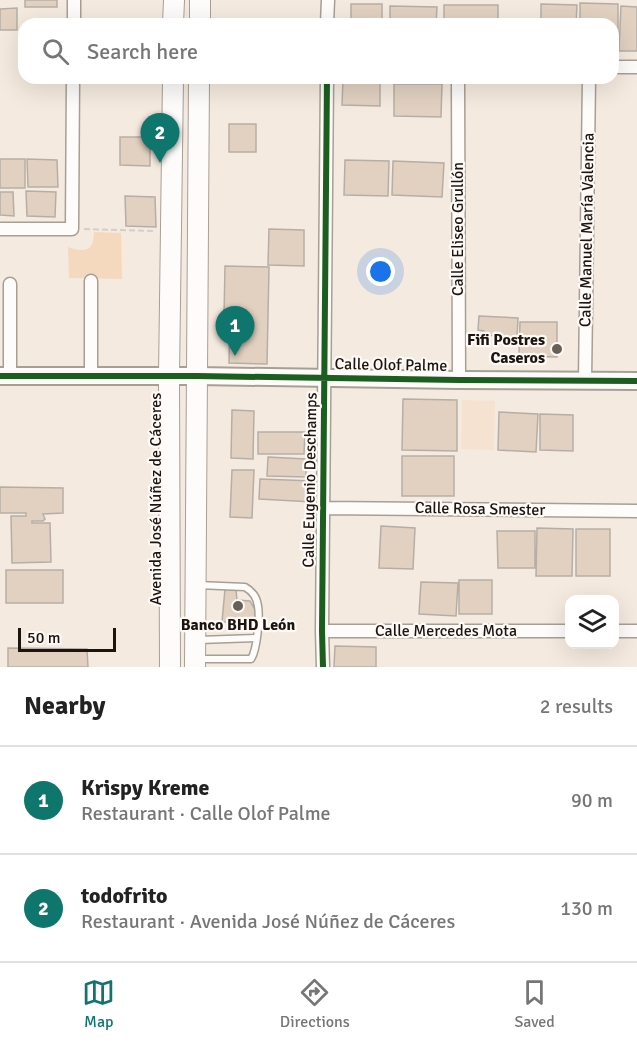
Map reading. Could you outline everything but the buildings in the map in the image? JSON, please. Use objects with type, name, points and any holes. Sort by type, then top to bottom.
[{"type":"main road","points":[[173,18],[174,0]]},
{"type":"main road","points":[[200,0],[200,18]]},
{"type":"main road","name":"Avenida José Núñez de Cáceres","points":[[170,667],[169,376],[173,84]]},
{"type":"main road","points":[[195,655],[199,84]]},
{"type":"street","points":[[74,0],[74,18]]},
{"type":"street","points":[[327,18],[328,0]]},
{"type":"street","points":[[619,67],[637,67]]},
{"type":"street","points":[[0,229],[72,229],[73,84]]},
{"type":"street","name":"Calle Eugenio Deschamps","points":[[323,667],[327,84]]},
{"type":"street","name":"Calle Eliseo Grullón","points":[[458,84],[459,380]]},
{"type":"street","name":"Calle Manuel María Valencia","points":[[585,381],[589,84]]},
{"type":"street","points":[[91,282],[91,377]]},
{"type":"street","points":[[5,376],[10,284]]},
{"type":"street","name":"Calle Olof Palme","points":[[5,376],[637,381]]},
{"type":"street","name":"Calle Rosa Smester","points":[[323,508],[637,511]]},
{"type":"street","name":"Calle Mercedes Mota","points":[[322,631],[565,631]]},
{"type":"street","points":[[619,631],[637,631]]},
{"type":"lane","points":[[195,585],[239,586],[251,590],[259,607],[256,648],[251,659],[195,655]]},
{"type":"lane","points":[[195,655],[257,638]]},
{"type":"path","points":[[72,229],[171,231]]},
{"type":"shaded area","points":[[94,232],[121,233],[122,279],[69,278],[68,247],[79,250],[87,249],[92,243]]},
{"type":"shaded area","points":[[462,400],[495,401],[494,450],[461,449]]},
{"type":"cycle path","points":[[323,667],[327,84]]},
{"type":"cycle path","points":[[0,376],[637,381]]},
{"type":"place","name":"todofrito","points":[[160,163]]},
{"type":"place","name":"Fifi Postres Caseros","points":[[557,349]]},
{"type":"place","name":"Krispy Kreme","points":[[235,356]]},
{"type":"place","name":"Banco BHD León","points":[[238,606]]}]
